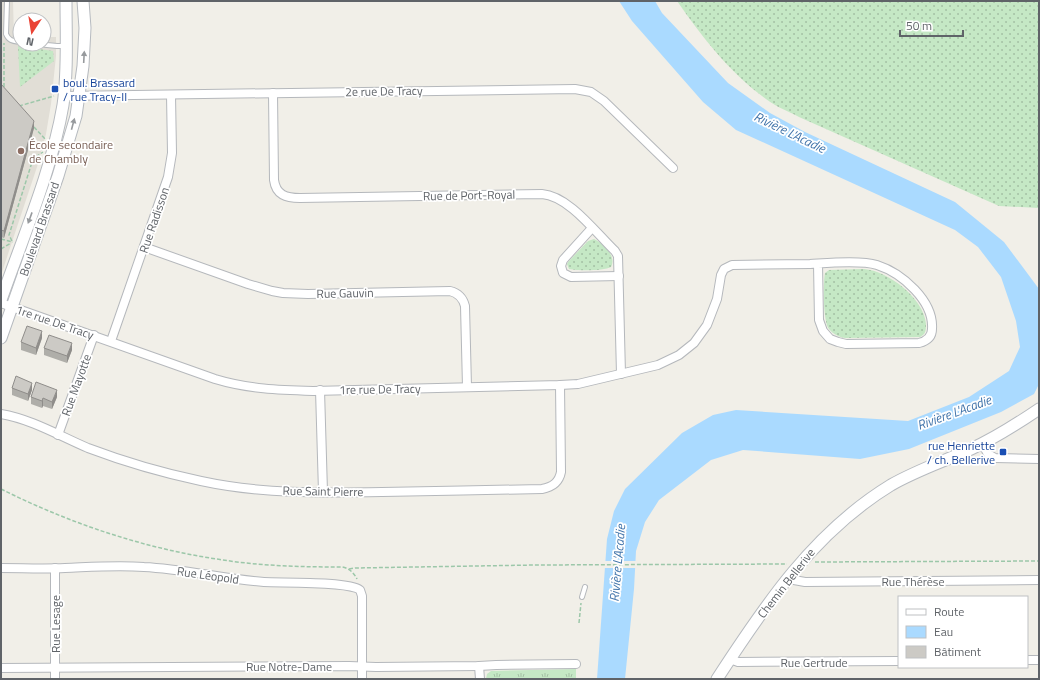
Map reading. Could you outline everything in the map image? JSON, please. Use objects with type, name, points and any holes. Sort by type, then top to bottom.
[{"type":"street","name":"Boulevard Brassard","points":[[1,301],[15,246],[42,184],[59,96],[66,46],[66,1]]},
{"type":"street","name":"Boulevard Brassard","points":[[1,338],[54,188],[70,136],[80,96],[84,45],[82,1]]},
{"type":"street","name":"2e rue De Tracy","points":[[59,96],[567,88],[595,94],[604,100],[673,168]]},
{"type":"street","name":"Rue de Port-Royal","points":[[273,93],[274,180],[276,188],[284,196],[300,198],[547,194],[563,201],[617,253],[619,262],[622,374]]},
{"type":"street","name":"Rue Radisson","points":[[111,341],[170,171],[172,147],[171,95]]},
{"type":"street","points":[[592,228],[563,260],[561,266],[562,271],[565,275],[571,277],[619,276]]},
{"type":"street","name":"Rue Gauvin","points":[[144,247],[248,284],[283,293],[455,293],[462,298],[465,306],[467,387]]},
{"type":"street","points":[[870,263],[881,266],[896,274],[915,290],[929,308],[932,324],[932,333],[929,338],[919,343],[850,344],[838,342],[830,338],[823,331],[819,320],[818,264],[870,263]]},
{"type":"street","name":"1re rue De Tracy","points":[[1,301],[12,307],[215,379],[237,385],[274,390],[560,385],[578,384],[622,374],[664,363],[674,358],[689,347],[703,330],[712,315],[717,299],[719,278],[724,269],[732,266],[818,264]]},
{"type":"street","name":"Rue Mayotte","points":[[58,435],[94,335]]},
{"type":"street","name":"Rue Saint Pierre","points":[[1,414],[19,418],[123,460],[203,482],[266,490],[323,492],[542,489],[551,486],[558,480],[561,472],[560,385]]},
{"type":"street","points":[[320,390],[323,492]]},
{"type":"street","name":"Chemin Bellerive","points":[[717,679],[788,577],[825,537],[850,515],[874,497],[910,475],[982,444],[1039,409]]},
{"type":"street","points":[[982,444],[988,454],[995,458],[1039,459]]},
{"type":"street","name":"Rue Léopold","points":[[1,568],[116,566],[150,567],[243,580],[350,586],[360,590],[362,599],[362,666]]},
{"type":"street","name":"Rue Lesage","points":[[55,568],[55,679]]},
{"type":"street","name":"Rue Thérèse","points":[[788,577],[805,582],[1039,580]]},
{"type":"street","name":"Rue Gertrude","points":[[730,659],[744,662],[898,661]]},
{"type":"street","points":[[1028,660],[1039,660]]},
{"type":"street","name":"Rue Notre-Dame","points":[[1,668],[376,667],[576,664]]},
{"type":"street","points":[[362,666],[362,679]]},
{"type":"street","points":[[480,666],[480,679]]},
{"type":"lane","points":[[7,1],[6,34],[12,41]]},
{"type":"lane","points":[[52,46],[66,46]]},
{"type":"lane","points":[[42,184],[54,188]]},
{"type":"lane","points":[[582,597],[585,586]]},
{"type":"path","points":[[4,40],[4,87]]},
{"type":"path","points":[[16,107],[59,96]]},
{"type":"path","points":[[15,246],[9,235],[33,159],[50,142],[31,123]]},
{"type":"path","points":[[1,239],[15,246]]},
{"type":"path","points":[[1,249],[15,246]]},
{"type":"path","points":[[1,489],[38,507],[75,522],[119,537],[162,548],[236,562],[290,566],[342,567],[349,569],[354,573],[358,580]]},
{"type":"path","points":[[809,562],[1039,561]]},
{"type":"path","points":[[349,569],[448,566],[792,564]]},
{"type":"path","points":[[579,623],[582,597]]},
{"type":"shaded area","name":"École secondaire de Chambly","points":[[1,1],[13,1],[12,52],[52,52],[52,37],[56,37],[56,56],[46,134],[37,167],[1,275]]},
{"type":"green space","points":[[677,1],[1039,1],[1039,208],[999,206],[799,117],[774,104],[740,78],[717,54]]},
{"type":"green space","points":[[53,51],[54,61],[20,87],[18,52]]},
{"type":"green space","points":[[594,239],[605,247],[611,254],[611,267],[591,270],[569,269],[567,264],[568,262],[588,241]]},
{"type":"green space","points":[[864,269],[884,275],[894,280],[912,296],[924,314],[926,326],[923,335],[920,337],[845,338],[836,335],[829,329],[825,311],[825,273],[829,270]]},
{"type":"green space","points":[[576,669],[576,679],[486,679],[487,674],[491,671]]},
{"type":"water","name":"Rivière L'Acadie","points":[[619,1],[655,1],[662,13],[728,83],[770,113],[805,132],[955,202],[1004,242],[1039,289],[1039,384],[1034,394],[1001,412],[909,449],[860,459],[743,450],[711,460],[659,500],[645,522],[636,551],[634,589],[625,679],[597,679],[607,539],[614,511],[625,489],[682,433],[713,415],[736,410],[908,421],[969,397],[1009,371],[1020,347],[1016,321],[1001,277],[978,247],[955,230],[736,130],[703,102],[632,21]]},
{"type":"pier","points":[[604,561],[637,561],[637,568],[603,568]]},
{"type":"building","points":[[1,84],[34,121],[4,231],[1,230]]},
{"type":"building","points":[[27,326],[42,331],[36,348],[21,342]]},
{"type":"building","points":[[49,335],[72,343],[67,356],[44,348]]},
{"type":"building","points":[[16,376],[32,383],[28,394],[12,388]]},
{"type":"building","points":[[36,382],[57,390],[52,402],[43,398],[42,401],[31,397]]},
{"type":"place","name":"boul. Brassard / rue Tracy-II","points":[[55,89]]},
{"type":"place","name":"École secondaire de Chambly","points":[[21,151]]},
{"type":"place","name":"rue Henriette / ch. Bellerive","points":[[1003,452]]}]
